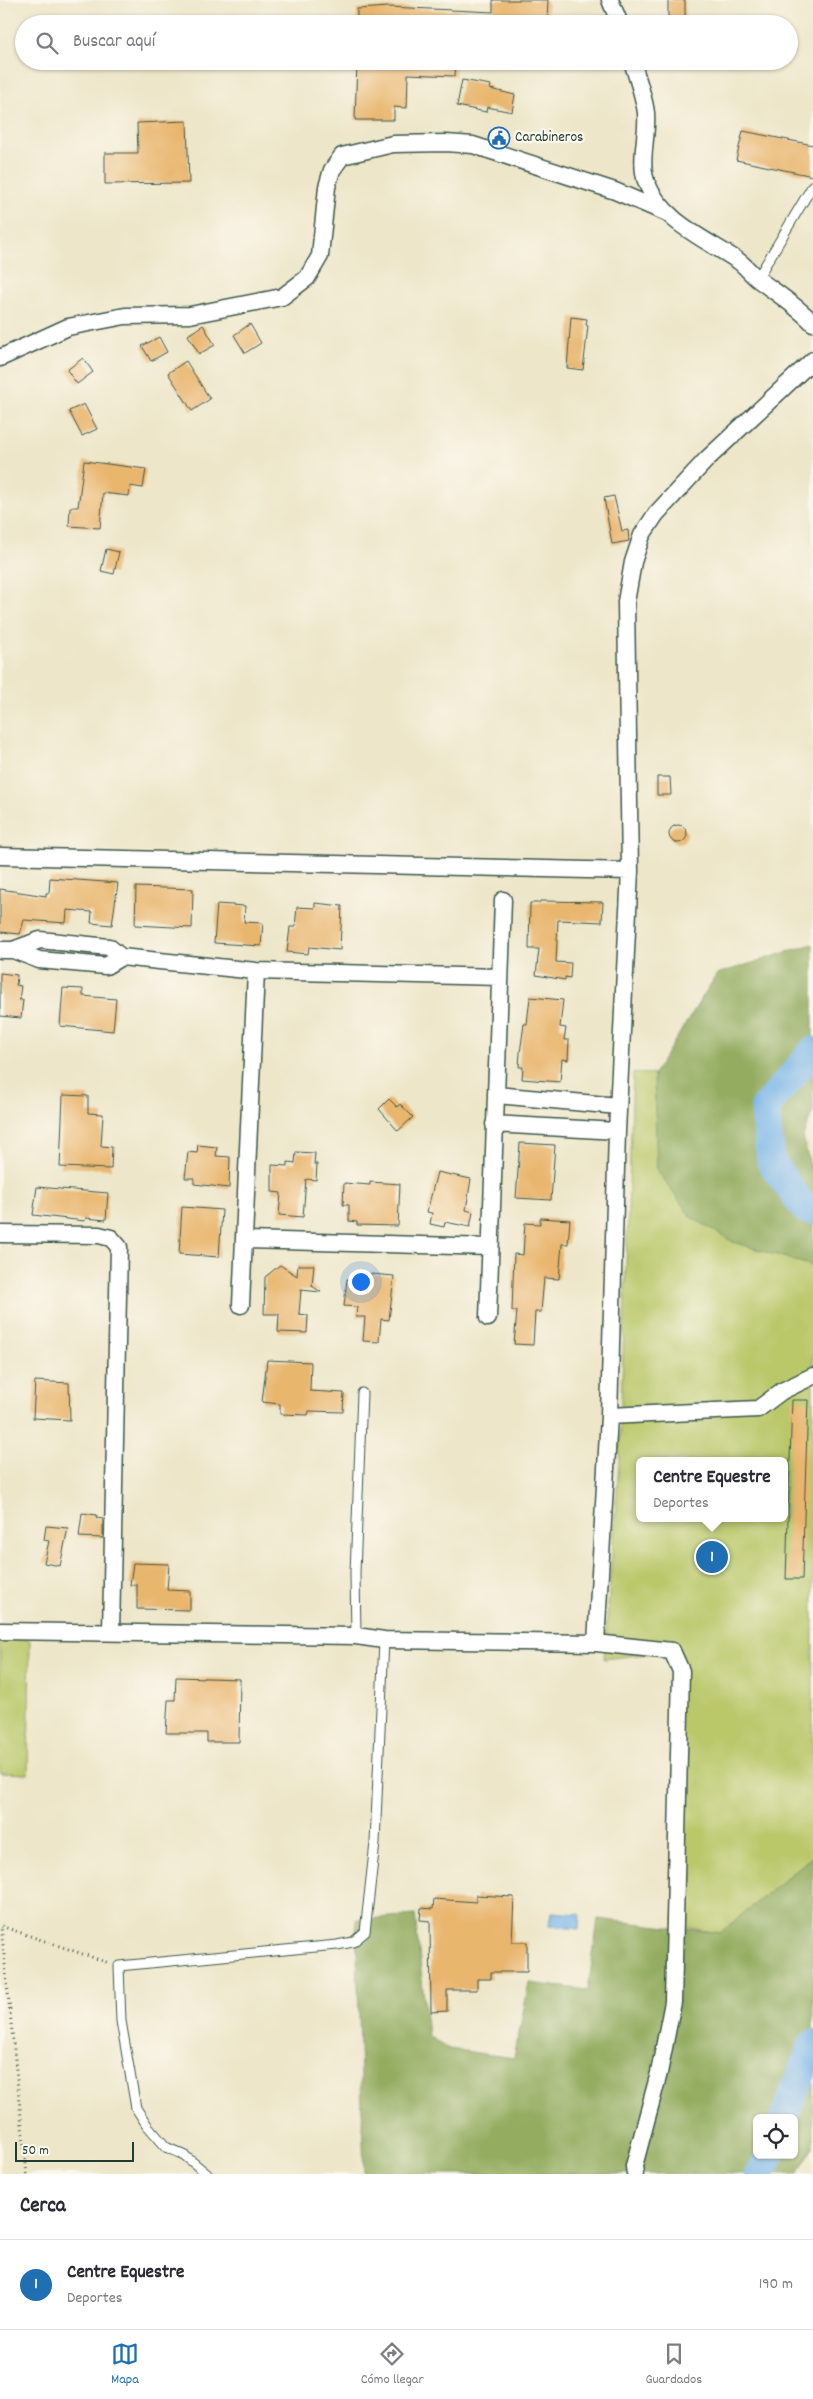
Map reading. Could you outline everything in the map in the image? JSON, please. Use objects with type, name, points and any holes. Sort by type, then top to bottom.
[{"type":"street","points":[[610,0],[616,15]]},
{"type":"street","points":[[635,70],[646,111],[644,157],[646,181],[656,199],[669,214],[708,243],[738,260],[758,279],[786,299],[813,323]]},
{"type":"street","points":[[0,358],[68,327],[125,316],[190,315],[256,304],[282,297],[307,278],[320,256],[327,187],[332,170],[342,156],[393,144],[446,143],[473,145],[615,191],[669,214]]},
{"type":"street","points":[[596,1643],[609,1416],[617,1131],[630,871],[626,618],[633,562],[642,535],[656,514],[707,459],[813,360]]},
{"type":"street","points":[[0,856],[630,871]]},
{"type":"street","points":[[488,1318],[503,900]]},
{"type":"street","points":[[7,950],[40,940],[109,947],[121,957],[256,971],[500,977]]},
{"type":"street","points":[[241,1305],[246,1240],[256,971]]},
{"type":"street","points":[[496,1095],[618,1106]]},
{"type":"street","points":[[494,1124],[617,1131]]},
{"type":"street","points":[[0,1234],[99,1235],[112,1238],[119,1247],[111,1632]]},
{"type":"street","points":[[246,1240],[490,1247]]},
{"type":"street","points":[[609,1416],[758,1409],[782,1391],[813,1376]]},
{"type":"street","points":[[0,1631],[356,1636],[384,1640],[596,1643],[672,1651],[681,1671],[673,2002],[659,2073],[634,2166],[636,2174]]},
{"type":"lane","points":[[758,279],[813,185]]},
{"type":"lane","points":[[356,1636],[355,1573],[362,1393]]},
{"type":"lane","points":[[206,2174],[184,2155],[166,2147],[147,2126],[136,2108],[121,2021],[120,1966],[352,1942],[365,1932],[375,1843],[384,1640]]},
{"type":"path","points":[[27,2174],[0,1927],[120,1966]]},
{"type":"green space","points":[[813,944],[813,1111],[803,1136],[810,1167],[813,1167],[813,1266],[733,1242],[691,1217],[657,1170],[654,1074],[717,974]]},
{"type":"green space","points":[[633,1073],[654,1074],[657,1170],[733,1242],[813,1266],[813,1856],[720,1933],[675,1925],[672,1651],[604,1659],[619,1464]]},
{"type":"green space","points":[[0,1639],[30,1640],[28,1774],[0,1773]]},
{"type":"green space","points":[[813,1856],[813,2148],[797,2174],[364,2174],[356,1920],[415,1915],[428,2036],[449,2049],[514,2058],[529,1983],[588,1990],[598,1919],[720,1933]]},
{"type":"water","points":[[551,1912],[580,1914],[579,1929],[549,1926]]},
{"type":"building","points":[[493,0],[548,0],[547,15],[357,15],[357,9],[389,7],[493,12]]},
{"type":"building","points":[[668,0],[685,0],[685,15],[668,15]]},
{"type":"building","points":[[357,70],[455,70],[455,76],[408,74],[407,108],[394,107],[394,120],[355,120]]},
{"type":"building","points":[[462,80],[491,85],[490,89],[515,95],[512,112],[487,107],[486,112],[457,106]]},
{"type":"building","points":[[187,121],[189,183],[105,184],[105,153],[138,153],[137,123]]},
{"type":"building","points":[[743,131],[813,145],[813,176],[736,160]]},
{"type":"building","points":[[571,317],[587,319],[586,325],[588,326],[583,370],[567,368]]},
{"type":"building","points":[[250,324],[261,343],[245,353],[234,335]]},
{"type":"building","points":[[203,325],[215,345],[199,354],[188,335]]},
{"type":"building","points":[[159,337],[167,352],[151,361],[142,346]]},
{"type":"building","points":[[83,358],[93,372],[77,384],[67,370]]},
{"type":"building","points":[[186,361],[210,399],[192,411],[168,373]]},
{"type":"building","points":[[84,404],[97,429],[82,436],[69,411]]},
{"type":"building","points":[[84,461],[146,469],[143,488],[130,486],[129,496],[103,493],[100,528],[69,526],[70,507],[78,507]]},
{"type":"building","points":[[614,496],[622,531],[628,530],[629,541],[612,544],[604,498]]},
{"type":"building","points":[[106,549],[119,552],[114,574],[101,571]]},
{"type":"building","points":[[657,777],[670,777],[671,795],[657,795]]},
{"type":"building","points":[[674,825],[682,825],[687,830],[685,841],[674,843],[669,838],[669,830]]},
{"type":"building","points":[[50,878],[118,883],[112,925],[91,923],[92,912],[67,910],[66,923],[24,920],[20,934],[0,932],[0,889],[46,896],[46,893],[49,893]]},
{"type":"building","points":[[136,887],[193,889],[192,928],[135,925]]},
{"type":"building","points":[[540,901],[603,902],[602,922],[558,920],[556,962],[571,963],[570,978],[565,977],[565,980],[536,975],[539,949],[529,949],[530,903],[539,903]]},
{"type":"building","points":[[315,903],[342,906],[340,950],[309,947],[308,954],[287,952],[290,927],[295,927],[297,907],[315,908]]},
{"type":"building","points":[[217,904],[245,906],[244,922],[263,923],[261,946],[214,943]]},
{"type":"building","points":[[0,973],[17,975],[16,985],[21,986],[19,1000],[23,1000],[21,1018],[0,1016]]},
{"type":"building","points":[[63,988],[83,989],[83,996],[116,999],[113,1031],[60,1026]]},
{"type":"building","points":[[530,997],[563,1000],[560,1027],[566,1028],[564,1040],[569,1040],[568,1060],[562,1059],[560,1082],[522,1079],[523,1067],[519,1067],[520,1053],[524,1024],[527,1024]]},
{"type":"building","points":[[63,1095],[88,1096],[88,1113],[103,1114],[101,1146],[112,1147],[111,1169],[60,1167]]},
{"type":"building","points":[[389,1099],[397,1107],[400,1104],[413,1117],[398,1131],[379,1109]]},
{"type":"building","points":[[520,1143],[555,1145],[551,1200],[516,1198]]},
{"type":"building","points":[[198,1145],[217,1147],[216,1156],[230,1157],[229,1188],[194,1184],[194,1178],[185,1178],[188,1152],[197,1153]]},
{"type":"building","points":[[296,1152],[315,1153],[314,1164],[317,1164],[316,1180],[306,1179],[303,1217],[279,1215],[281,1193],[272,1192],[272,1165],[288,1166],[288,1162],[295,1163]]},
{"type":"building","points":[[437,1172],[471,1179],[466,1210],[473,1212],[470,1227],[445,1222],[444,1227],[430,1224],[432,1213],[427,1212]]},
{"type":"building","points":[[370,1182],[400,1184],[398,1226],[357,1225],[357,1222],[349,1221],[349,1205],[343,1205],[344,1183],[370,1185]]},
{"type":"building","points":[[37,1187],[108,1193],[106,1220],[86,1218],[85,1221],[33,1215]]},
{"type":"building","points":[[182,1207],[222,1210],[219,1257],[179,1254]]},
{"type":"building","points":[[540,1218],[570,1220],[568,1244],[562,1244],[559,1279],[544,1278],[541,1312],[535,1312],[533,1345],[514,1344],[517,1311],[512,1311],[514,1254],[523,1255],[525,1223],[540,1224]]},
{"type":"building","points":[[280,1265],[297,1276],[298,1265],[314,1265],[312,1286],[321,1292],[301,1290],[299,1314],[308,1315],[307,1333],[278,1332],[279,1314],[264,1314],[265,1277]]},
{"type":"building","points":[[360,1273],[394,1276],[389,1320],[381,1319],[379,1342],[363,1341],[365,1317],[356,1317],[357,1307],[344,1306],[347,1279],[359,1280]]},
{"type":"building","points":[[267,1360],[311,1362],[310,1391],[344,1393],[343,1412],[309,1411],[308,1415],[280,1414],[280,1404],[262,1402]]},
{"type":"building","points":[[35,1381],[69,1383],[70,1420],[33,1418]]},
{"type":"building","points":[[792,1400],[808,1400],[802,1579],[786,1579]]},
{"type":"building","points":[[82,1513],[97,1515],[96,1518],[103,1519],[103,1538],[79,1537]]},
{"type":"building","points":[[46,1526],[68,1528],[60,1566],[44,1563],[49,1541],[44,1540]]},
{"type":"building","points":[[133,1563],[169,1564],[167,1590],[190,1591],[190,1610],[137,1609],[137,1585],[130,1585]]},
{"type":"building","points":[[176,1677],[240,1679],[239,1742],[207,1742],[207,1733],[166,1733],[168,1700],[175,1700]]},
{"type":"building","points":[[476,1895],[514,1897],[512,1942],[527,1942],[527,1972],[491,1972],[491,1979],[477,1979],[477,1990],[447,1990],[447,2011],[431,2012],[430,1921],[420,1920],[421,1908],[433,1909],[434,1899],[476,1902]]},
{"type":"waterway","points":[[813,1051],[765,1108],[771,1162],[805,1209],[813,1210]]},
{"type":"waterway","points":[[786,2114],[813,2044]]},
{"type":"waterway","points":[[759,2174],[768,2159]]},
{"type":"place","name":"Carabineros","points":[[499,138]]},
{"type":"place","name":"Centre Equestre","points":[[712,1557]]}]
